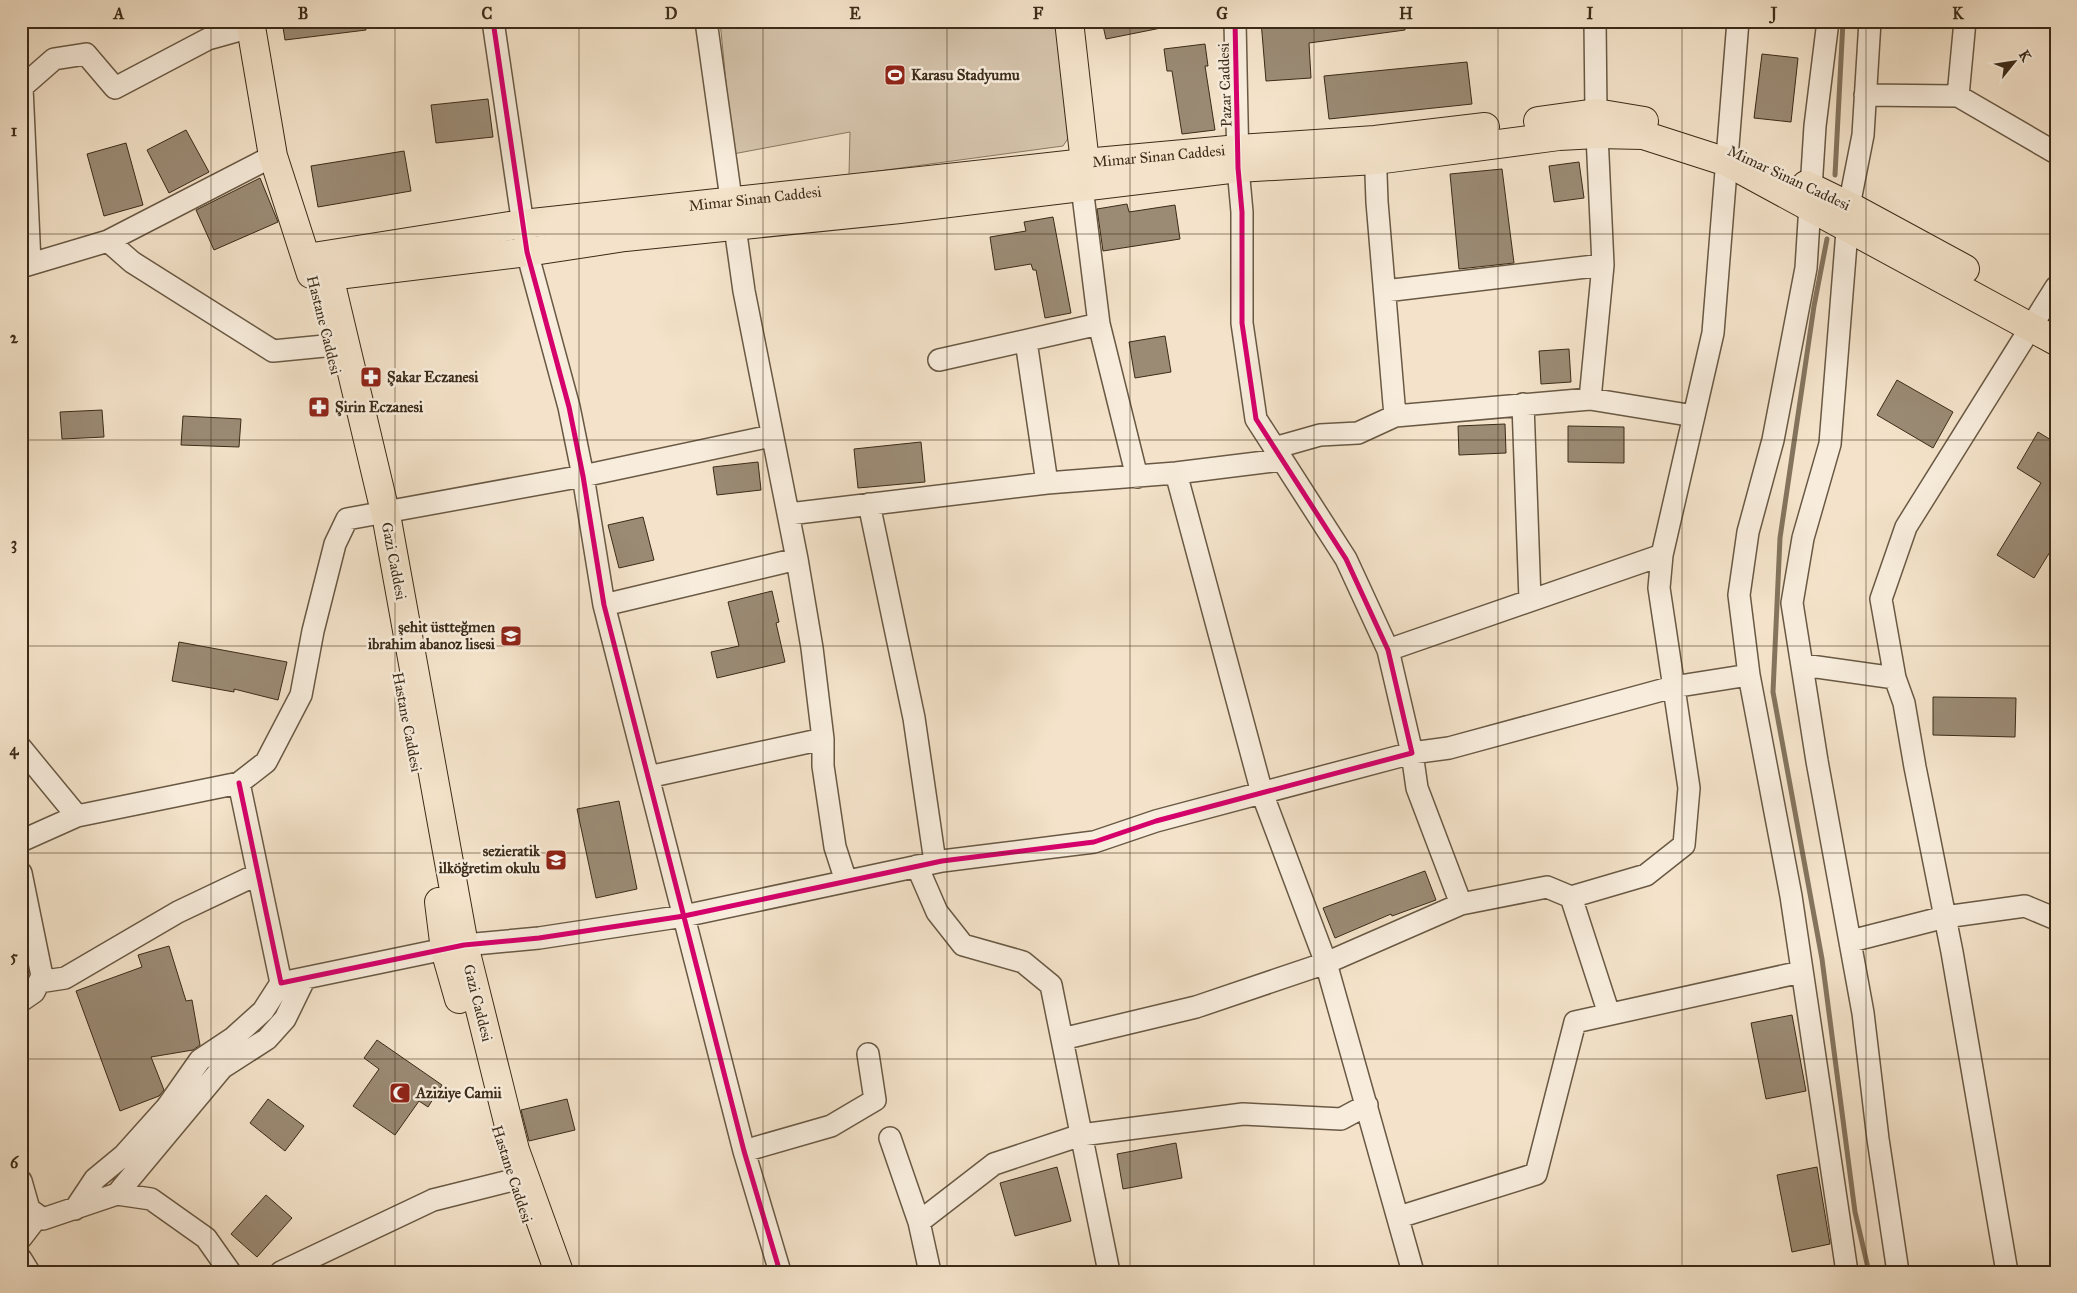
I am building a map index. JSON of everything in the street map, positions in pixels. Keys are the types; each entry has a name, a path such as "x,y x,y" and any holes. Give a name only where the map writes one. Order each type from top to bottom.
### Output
{"main road":[{"path":"1069,21 1084,175"},
{"name":"Hastane Caddesi","path":"251,24 273,156 338,346 376,512 432,852 513,1180 545,1272"},
{"name":"Mimar Sinan Caddesi","path":"307,258 523,224 732,215 1238,158 1375,150 1639,119 1728,156 1749,156 1810,197 2042,319 2056,341"},
{"name":"Mimar Sinan Caddesi","path":"526,252 625,238 732,215"},
{"path":"329,276 526,252"},
{"path":"307,258 329,276 338,346"},
{"name":"Gazi Caddesi","path":"455,948 515,1150 559,1272"}],"street":[{"path":"493,21 526,252 569,407 584,476 604,605 744,1151 780,1272"},
{"path":"706,21 732,215 771,436 797,559 812,648 823,739 823,766 836,848 846,882"},
{"name":"Pazar Caddesi","path":"1235,21 1238,158 1242,212 1242,322 1256,418 1346,559 1388,650 1412,753 1417,788 1461,904"},
{"path":"1590,399 1603,265 1596,124 1595,21"},
{"path":"1062,1039 1196,1007 1326,963 1461,904 1547,887 1571,897 1646,875 1684,845 1689,788 1660,588 1662,554 1713,333 1738,21"},
{"path":"1828,21 1815,126 1806,268 1794,339 1773,440 1748,532 1738,594 1749,675 1791,896 1847,1272"},
{"path":"1870,21 1863,135 1848,216 1830,444 1803,538 1792,604 1817,761 1863,1013 1878,1139 1898,1272"},
{"path":"1958,96 1965,21"},
{"path":"251,24 208,39 115,88 86,54 54,59 26,79 22,87 26,265 108,241 273,156"},
{"path":"1865,95 1958,96 2056,152"},
{"path":"1375,150 1395,416"},
{"path":"1084,175 1099,324 1136,476"},
{"path":"108,241 132,262 273,351 338,346"},
{"path":"1385,291 1603,265"},
{"path":"2007,1272 1945,918 1904,703 1895,678 1882,599 1906,527 2042,319 2056,286"},
{"path":"939,360 1099,324"},
{"path":"1026,341 1047,483"},
{"path":"789,514 1047,483 1176,473 1278,454 1320,435 1358,433 1395,416 1590,399 1694,416"},
{"path":"1523,404 1530,600"},
{"path":"21,841 77,816 239,783 266,762 301,695 313,631 335,544 347,518 584,476 771,436"},
{"path":"1176,473 1262,793 1326,963 1413,1272"},
{"path":"870,504 914,718 926,864 936,912 964,945 1023,962 1051,985 1109,1272"},
{"path":"1388,650 1662,554"},
{"path":"604,605 797,559"},
{"path":"1802,665 1895,678"},
{"path":"281,983 455,948 539,938 684,916 926,864 1094,842 1156,821 1412,753 1449,748 1673,687 1749,675"},
{"path":"648,777 823,739"},
{"path":"21,748 77,816"},
{"path":"75,1209 95,1179 124,1155 167,1107 200,1060 233,1038 263,1011 281,983 239,783"},
{"path":"21,873 42,976 34,992 21,1001"},
{"path":"39,982 66,978 178,912 258,874"},
{"path":"1571,897 1609,1014"},
{"path":"1850,941 1945,918 2025,906 2056,919"},
{"path":"1399,1217 1536,1174 1575,1022 1802,972"},
{"path":"117,1194 222,1068 267,1039 285,1019 305,978"},
{"path":"744,1151 831,1126 875,1100 868,1054"},
{"path":"919,1222 994,1164 1081,1135 1243,1114 1341,1119 1367,1105"},
{"path":"890,1138 919,1222 930,1272"},
{"path":"281,1272 433,1200 513,1180"},
{"path":"21,1181 29,1209 43,1220 117,1194 151,1198 206,1238 230,1272"},
{"path":"21,1238 38,1216"},
{"path":"21,1259 29,1272"}],"shaded area":[{"name":"Karasu Stadyumu","path":"720,21 1056,21 1075,128 1063,146 849,175 850,132 733,154"}],"building":[{"path":"282,21 365,21 366,30 285,40"},
{"path":"1102,21 1161,21 1161,28 1106,39"},
{"path":"1261,21 1405,21 1405,30 1309,43 1311,78 1266,81"},
{"path":"1205,44 1208,66 1205,66 1215,130 1182,134 1172,71 1167,71 1164,49"},
{"path":"1762,54 1798,58 1791,122 1754,118"},
{"path":"1467,62 1472,104 1329,119 1324,76"},
{"path":"488,99 493,137 436,143 431,105"},
{"path":"186,130 209,172 169,193 147,150"},
{"path":"126,143 143,205 104,216 87,154"},
{"path":"404,151 411,191 318,207 311,166"},
{"path":"1579,162 1584,198 1554,202 1549,166"},
{"path":"1502,169 1514,263 1459,269 1450,174"},
{"path":"260,178 278,222 214,250 196,210"},
{"path":"1127,204 1129,212 1175,205 1180,239 1103,251 1097,209"},
{"path":"1053,217 1071,313 1045,318 1036,270 1033,270 1031,264 995,270 990,237 1026,231 1024,222"},
{"path":"1165,336 1171,372 1135,378 1129,342"},
{"path":"1569,349 1571,382 1541,384 1539,351"},
{"path":"1897,380 1953,412 1933,448 1877,415"},
{"path":"102,410 104,437 62,439 60,412"},
{"path":"183,416 241,419 239,447 181,445"},
{"path":"1505,424 1506,453 1459,455 1458,426"},
{"path":"1568,426 1624,427 1624,463 1568,462"},
{"path":"2038,432 2056,443 2056,542 2034,578 1997,555 2041,483 2017,468"},
{"path":"921,442 925,482 858,488 854,449"},
{"path":"758,462 761,490 717,495 713,467"},
{"path":"643,517 654,560 619,568 608,525"},
{"path":"772,591 779,622 776,623 785,662 717,678 711,652 739,646 728,602"},
{"path":"179,642 287,662 278,700 234,689 234,692 172,681"},
{"path":"1933,697 2016,698 2015,737 1933,735"},
{"path":"619,801 637,889 596,898 577,809"},
{"path":"1425,871 1436,900 1392,916 1391,914 1335,938 1323,908"},
{"path":"169,946 186,1001 192,1000 200,1045 193,1050 151,1057 164,1090 159,1096 120,1111 76,991 142,967 138,955"},
{"path":"1792,1015 1806,1091 1766,1099 1751,1023"},
{"name":"Aziziye Camii","path":"377,1040 442,1085 428,1107 419,1101 395,1135 353,1106 379,1069 364,1058"},
{"path":"268,1099 304,1126 285,1151 250,1123"},
{"path":"567,1099 575,1130 529,1141 521,1110"},
{"path":"1176,1143 1182,1178 1123,1189 1117,1154"},
{"path":"1057,1167 1071,1221 1015,1236 1000,1183"},
{"path":"1817,1167 1830,1244 1792,1252 1777,1175"},
{"path":"266,1195 292,1218 257,1257 231,1234"}],"waterway":[{"path":"1835,175 1843,21"},
{"path":"1827,239 1814,306 1780,538 1773,692 1822,959 1855,1212 1869,1272"}],"cycle path":[{"path":"493,21 527,252 569,407 583,476 604,605 744,1151 780,1272"},
{"path":"239,783 281,983 464,945 539,938 684,916 942,861 1094,842 1156,821 1412,753 1388,650 1346,559 1256,419 1242,323 1242,212 1238,168 1235,21"}],"place":[{"name":"Karasu Stadyumu","path":"895,75"},
{"name":"Şakar Eczanesi","path":"371,377"},
{"name":"Şirin Eczanesi","path":"319,407"},
{"name":"şehit üstteğmen ibrahim abanoz lisesi","path":"511,636"},
{"name":"sezieratik ilköğretim okulu","path":"556,860"},
{"name":"Aziziye Camii","path":"400,1093"}]}
